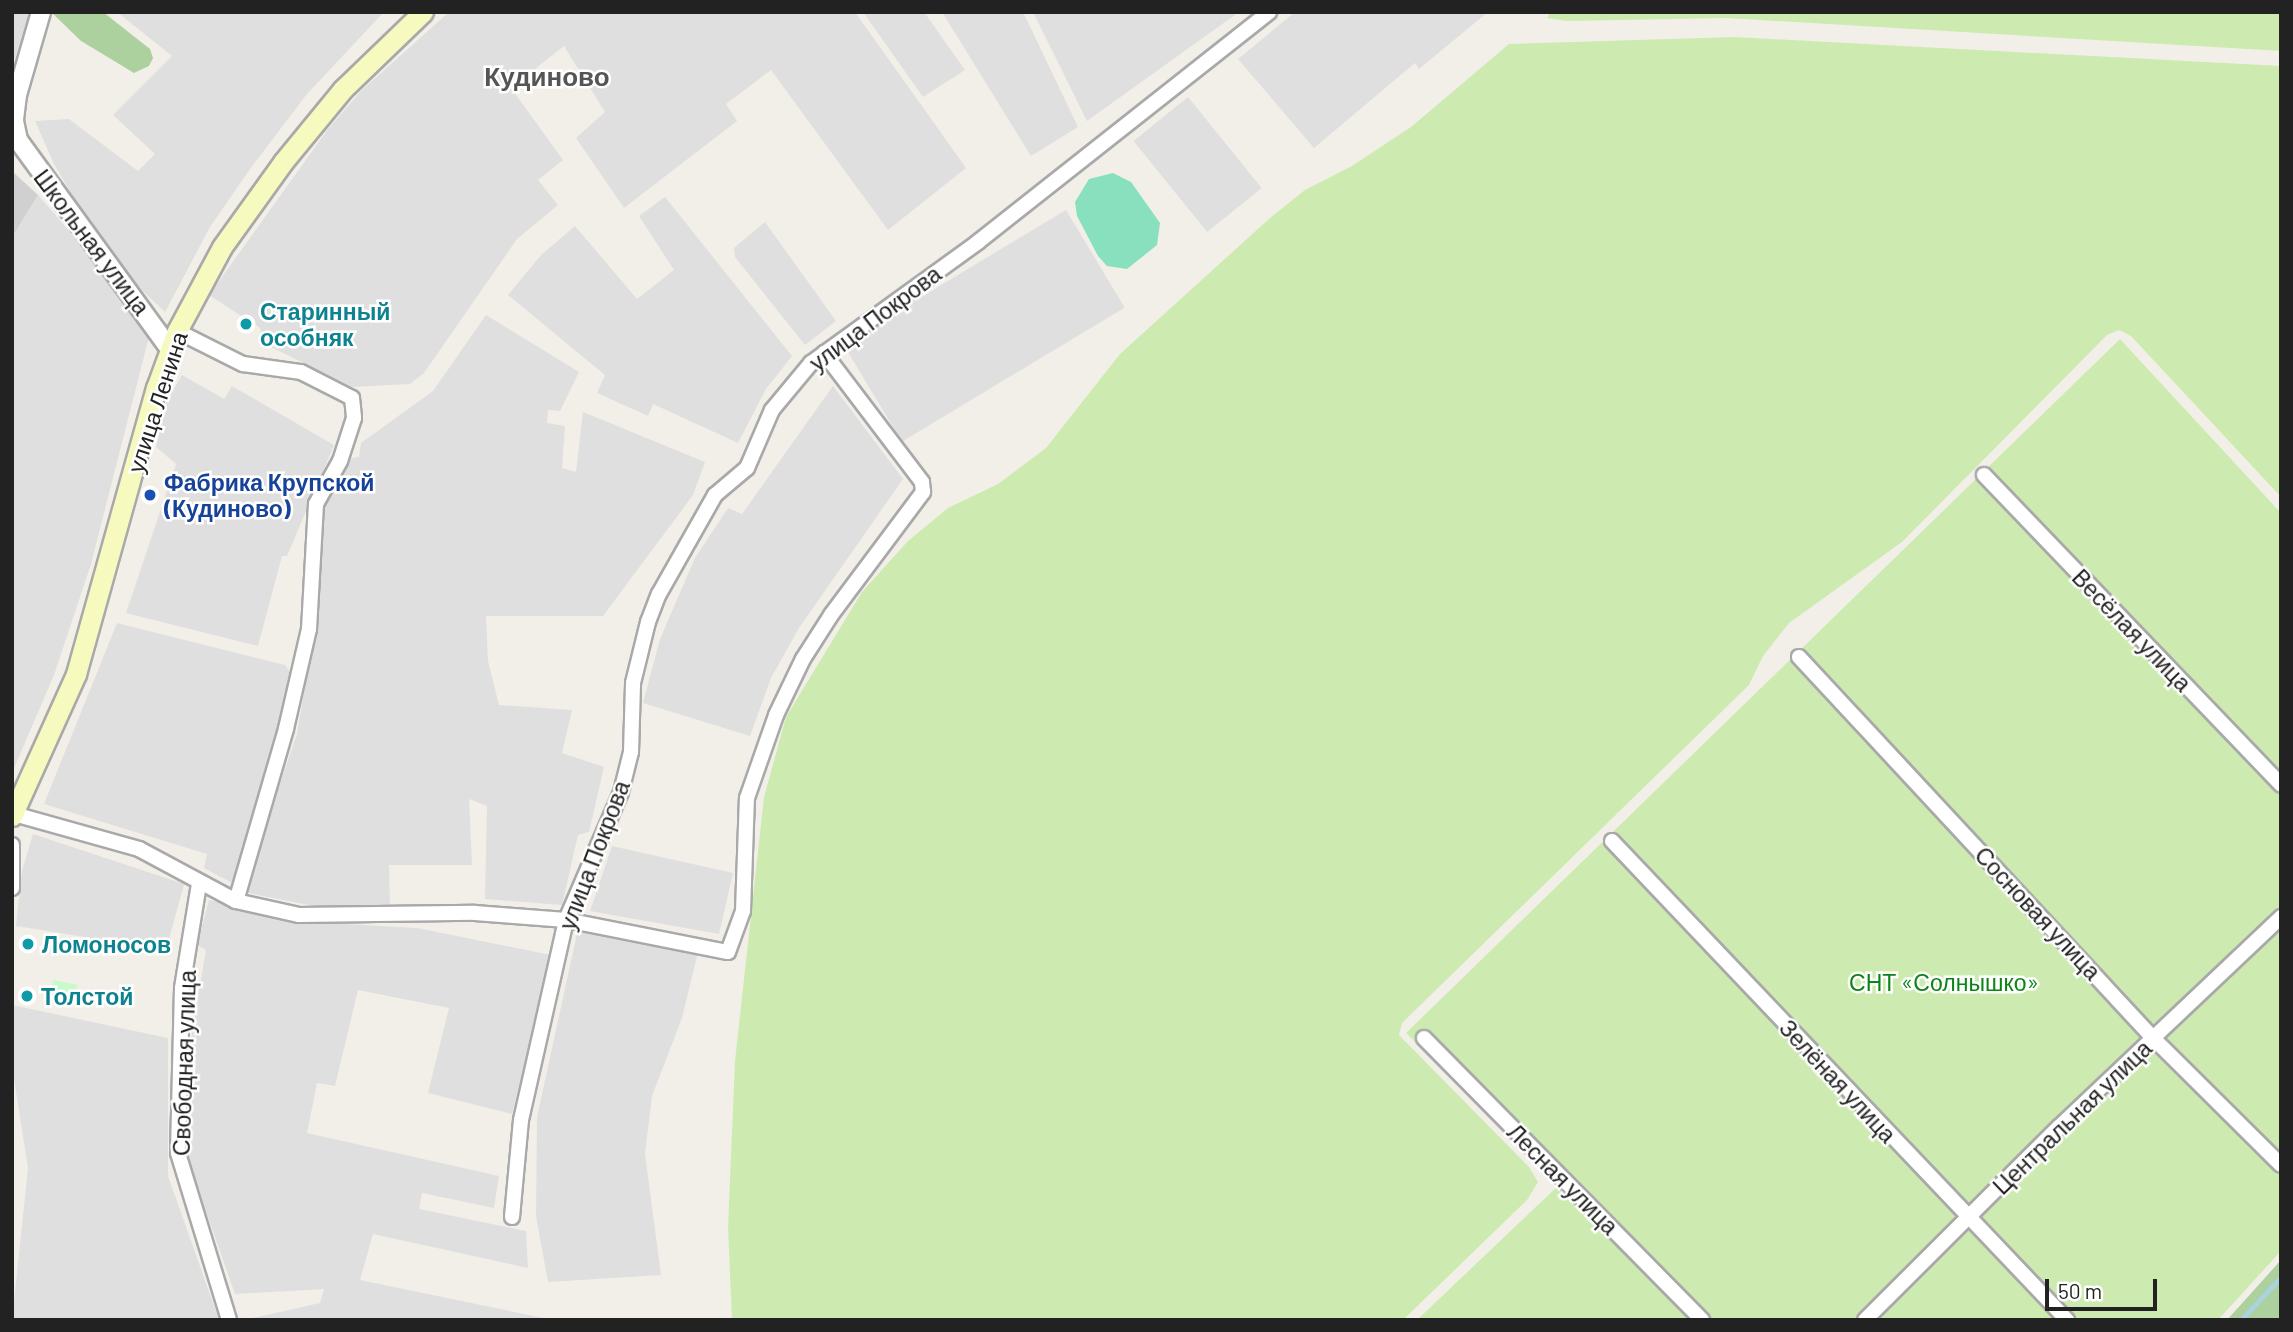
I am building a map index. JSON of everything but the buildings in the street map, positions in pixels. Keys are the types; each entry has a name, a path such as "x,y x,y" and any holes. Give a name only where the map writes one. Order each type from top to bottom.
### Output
{"main road":[{"name":"улица Ленина","path":"13,815 76,674 174,340 222,247 283,162 343,89 424,12"}],"street":[{"name":"Школьная улица","path":"41,12 17,94 14,121 18,140 174,340"},
{"name":"улица Покрова","path":"512,1217 521,1120 566,920 621,792 631,752 633,683 659,594 715,495 747,468 772,410 824,353 978,242 1269,12"},
{"path":"174,340 243,364 301,372 352,398 354,418 340,461 316,504 309,629 286,729 236,901"},
{"path":"13,815 139,849 162,858 199,884 236,901 299,915 475,913 566,920 728,952 743,911 747,798 776,715 831,615 923,492 922,482 824,353"},
{"name":"Весёлая улица","path":"1984,475 2281,785"},
{"name":"Сосновая улица","path":"1800,657 2153,1038 2281,1165"},
{"name":"Зелёная улица","path":"1612,841 2067,1320"},
{"path":"12,845 12,888"},
{"name":"Свободная улица","path":"199,884 182,988 178,1153 229,1320"},
{"name":"Центральная улица","path":"1865,1320 2153,1038 2281,917"},
{"name":"Лесная улица","path":"1424,1038 1702,1320"}],"shaded area":[{"path":"12,12 30,12 15,59 12,58"},
{"path":"117,12 384,12 307,94 250,169 210,227 165,312 126,275 87,220 54,164 35,121 69,119 138,171 155,154 113,115 172,56"},
{"path":"449,12 855,12 966,168 888,230 771,70 726,104 737,121 624,208 576,138 605,112 564,46 511,88 563,160 538,180 558,205 517,239 424,373 410,384 352,387 263,343 260,328 209,295 328,129 362,90"},
{"path":"863,12 924,12 965,70 923,97"},
{"path":"942,12 1023,12 1078,127 1031,156"},
{"path":"1033,12 1239,12 1087,121"},
{"path":"1295,12 1488,12 1419,69 1415,63 1314,148 1238,59"},
{"path":"1188,97 1262,188 1207,232 1134,141"},
{"path":"12,171 38,195 12,237"},
{"path":"38,195 111,279 150,333 91,564 54,675 12,773 12,236"},
{"path":"665,197 792,356 766,389 738,443 653,404 648,416 597,393 605,375 508,295 541,255 575,226 637,299 674,270 639,216"},
{"path":"1066,210 1125,308 902,442 843,344"},
{"path":"765,222 836,321 805,345 735,257 734,248"},
{"path":"486,315 579,372 560,411 548,410 547,423 565,426 562,468 576,472 583,412 705,462 693,495 603,616 486,616 488,661 499,705 572,710 562,753 604,767 589,832 578,835 562,905 485,899 487,806 469,799 472,865 389,865 390,905 319,907 248,893 256,853 297,734 316,622 325,502 352,458 359,457 361,443 433,391"},
{"path":"182,375 224,399 232,386 334,445 287,556 282,556 258,646 126,613 176,464 156,447 167,401"},
{"path":"833,386 903,479 799,628 771,678 750,736 643,703 660,639 695,558 728,508 742,514"},
{"path":"117,623 285,665 293,676 232,883 204,868 207,854 44,804"},
{"path":"33,834 184,884 166,950 16,926 22,871"},
{"path":"612,846 733,873 719,934 590,911"},
{"path":"209,900 308,922 417,928 551,955 512,1114 428,1093 449,1008 358,990 335,1086 317,1083 307,1133 499,1176 494,1208 422,1193 419,1209 526,1231 528,1268 373,1234 360,1280 553,1320 244,1320 320,1303 324,1289 235,1294 187,1157 196,1058 188,1056 206,950 197,945"},
{"path":"578,929 698,952 682,1018 652,1096 645,1154 661,1275 548,1282 536,1216 537,1117"},
{"path":"12,1005 168,1038 168,1176 219,1320 12,1320 28,1168 12,1066"}],"green space":[{"path":"51,12 103,12 150,49 153,58 149,66 134,73 81,41"},
{"path":"1550,12 2281,12 2281,51 1726,18 1567,21 1547,18"},
{"path":"1734,37 2281,66 2281,497 2131,336 2119,330 2107,335 1902,542 1789,623 1763,656 1749,685 1402,1023 1399,1035 1529,1167 1538,1182 1527,1200 1403,1320 732,1320 728,1227 735,1061 764,797 786,717 862,592 908,541 948,508 998,484 1046,448 1120,354 1270,218 1305,190 1352,166 1411,127 1509,44"},
{"path":"1113,173 1131,182 1160,223 1157,245 1127,269 1107,266 1098,256 1077,216 1075,202 1089,179"},
{"name":"СНТ «Солнышко»","path":"2120,339 2281,513 2281,1251 2218,1320 1417,1320 1559,1185 1406,1033"},
{"path":"53,980 78,985 74,1000 50,996"},
{"path":"2281,1260 2281,1320 2227,1320"}],"waterway":[{"path":"2241,1320 2281,1277"}],"place":[{"name":"Старинный особняк","path":"246,324"},
{"name":"Фабрика Крупской (Кудиново)","path":"150,495"},
{"name":"Ломоносов","path":"28,944"},
{"name":"Толстой","path":"27,996"}],"district":[{"name":"Кудиново","path":"547,76"}]}
